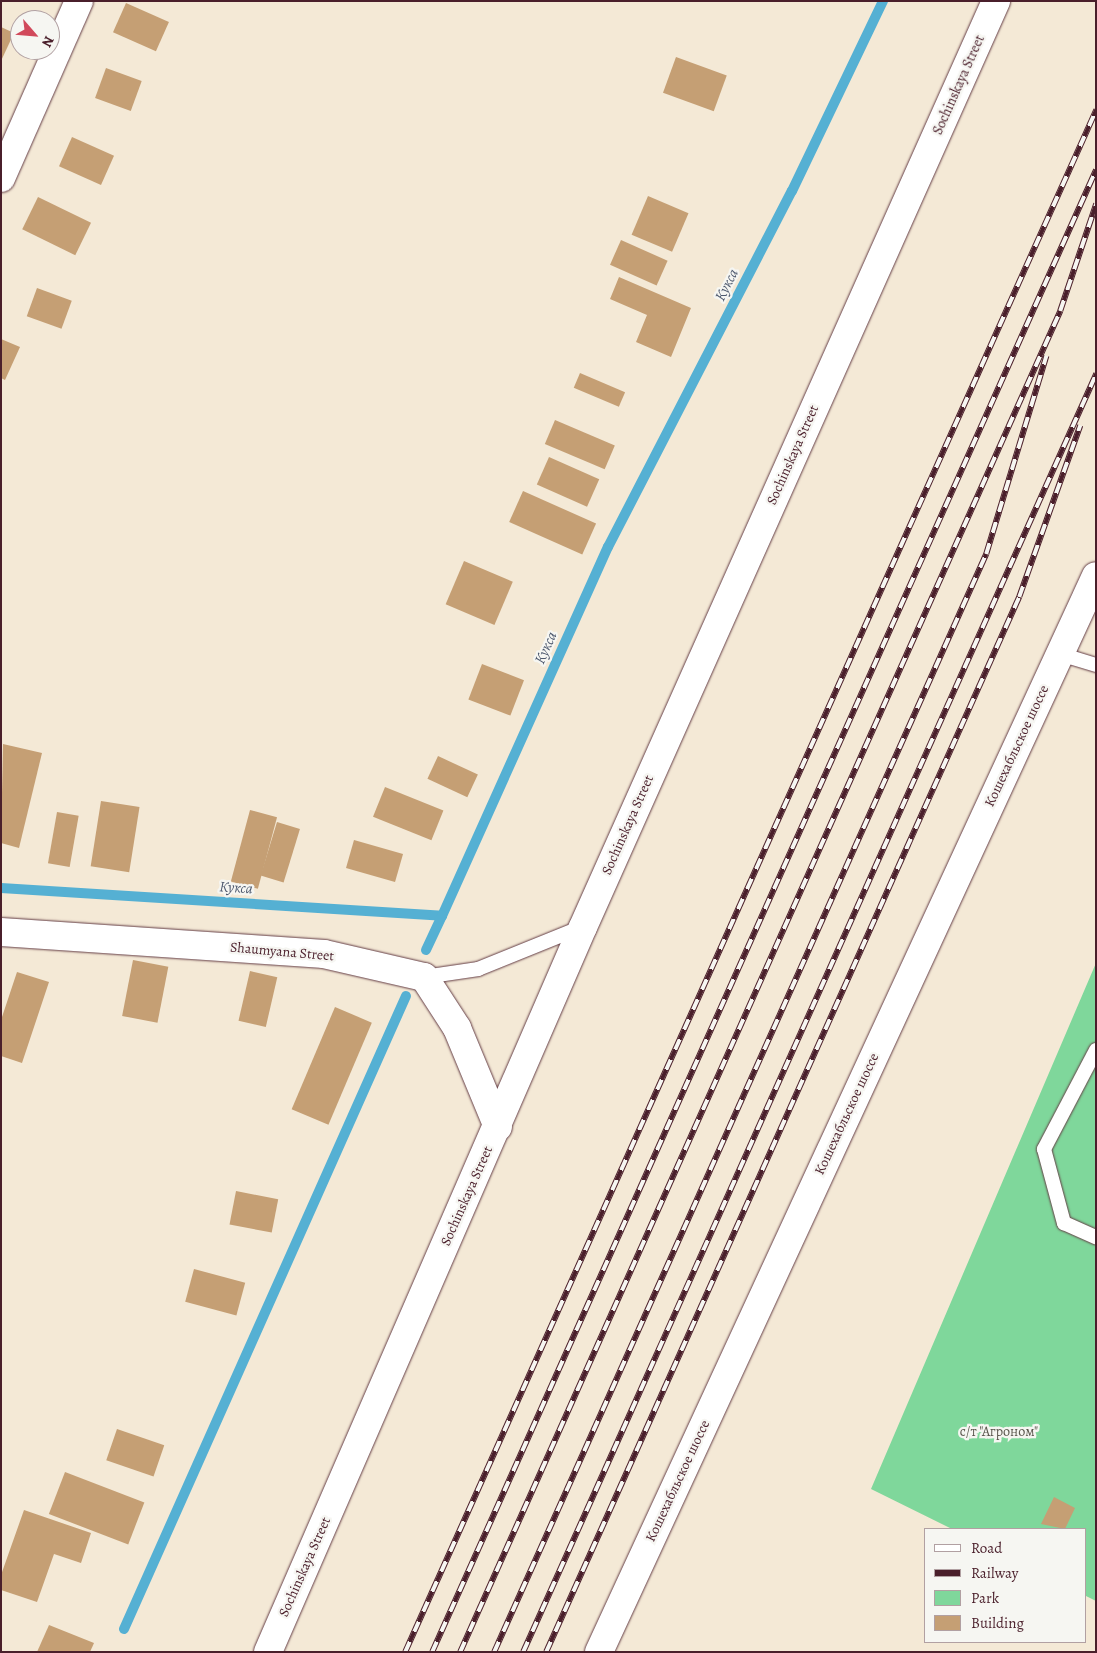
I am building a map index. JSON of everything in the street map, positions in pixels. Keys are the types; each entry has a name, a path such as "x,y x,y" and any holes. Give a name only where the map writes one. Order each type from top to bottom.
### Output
{"street":[{"path":"1,178 79,1"},
{"name":"Sochinskaya Street","path":"268,1652 498,1127 583,927 996,1"},
{"name":"Кошехабльское шоссе","path":"599,1652 1096,576"},
{"name":"Shaumyana Street","path":"1,932 324,954 424,977"},
{"path":"424,977 457,1028 498,1127"}],"lane":[{"path":"1060,654 1096,665"},
{"path":"424,977 478,968 583,927"},
{"path":"1096,1050 1044,1149 1064,1223 1096,1237"}],"green space":[{"name":"с/т \"Агроном\"","path":"1096,963 1096,1601 1087,1596 1087,1528 950,1528 871,1489"}],"building":[{"path":"126,3 169,22 156,51 113,32"},
{"path":"1,27 10,31 10,42 1,61"},
{"path":"676,57 727,75 714,111 663,93"},
{"path":"106,68 142,81 131,111 95,98"},
{"path":"72,137 114,156 101,185 59,166"},
{"path":"648,196 689,213 672,252 632,235"},
{"path":"38,197 91,223 75,255 22,229"},
{"path":"621,240 668,261 657,285 610,265"},
{"path":"619,277 691,308 671,357 636,342 647,315 610,299"},
{"path":"37,288 72,301 62,329 27,316"},
{"path":"1,339 20,347 5,380 1,378"},
{"path":"580,373 625,392 619,407 574,388"},
{"path":"555,420 615,445 605,469 545,444"},
{"path":"549,457 599,479 587,507 537,484"},
{"path":"523,491 596,524 582,555 509,522"},
{"path":"464,561 513,582 494,625 446,604"},
{"path":"482,664 524,680 510,716 468,699"},
{"path":"3,744 42,753 19,848 1,843"},
{"path":"438,756 478,775 467,797 427,779"},
{"path":"385,787 443,811 431,840 373,817"},
{"path":"101,801 140,807 129,872 91,866"},
{"path":"250,810 277,817 258,889 231,881"},
{"path":"57,812 79,816 70,867 48,863"},
{"path":"277,822 300,829 284,883 261,876"},
{"path":"354,840 403,854 395,882 346,868"},
{"path":"133,960 168,967 157,1023 122,1016"},
{"path":"250,971 277,977 266,1027 239,1021"},
{"path":"17,972 49,982 22,1063 1,1056 1,1020"},
{"path":"335,1007 372,1023 328,1125 292,1109"},
{"path":"236,1191 278,1199 272,1233 230,1224"},
{"path":"194,1269 245,1283 236,1316 185,1302"},
{"path":"117,1429 164,1445 154,1476 106,1460"},
{"path":"65,1472 144,1502 128,1544 49,1514"},
{"path":"1054,1497 1075,1508 1065,1528 1041,1524"},
{"path":"24,1510 91,1533 81,1563 54,1554 37,1602 1,1590 1,1575"},
{"path":"49,1625 94,1643 90,1652 37,1652"}],"waterway":[{"name":"Кукса","path":"1,888 442,916 608,547 792,191 883,1"},
{"path":"426,950 442,916"},
{"path":"124,1629 406,996"}],"railway":[{"path":"405,1652 1096,110"},
{"path":"432,1652 1096,170"},
{"path":"460,1652 1060,311 1096,204"},
{"path":"494,1652 986,554 1046,356"},
{"path":"523,1652 1096,374"},
{"path":"546,1652 1019,597 1080,426"}]}
